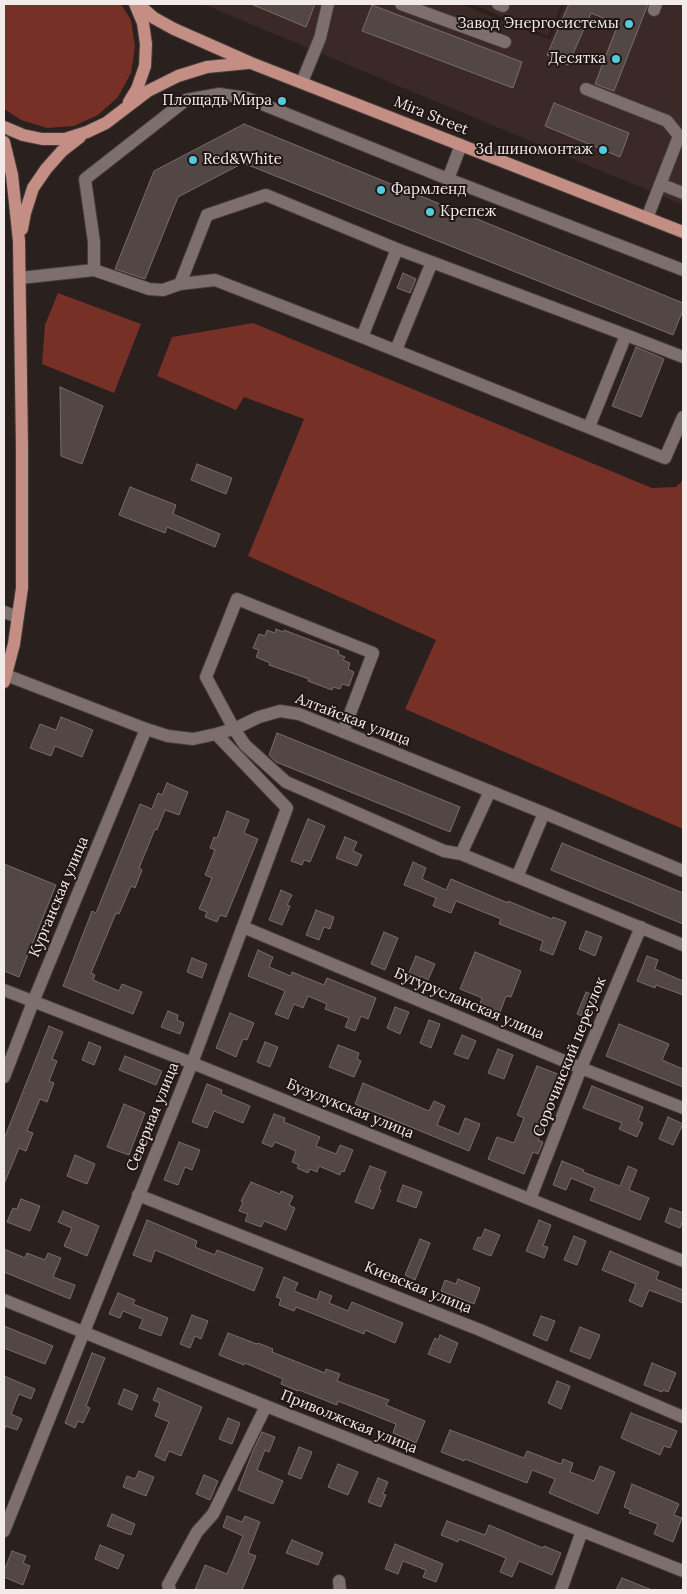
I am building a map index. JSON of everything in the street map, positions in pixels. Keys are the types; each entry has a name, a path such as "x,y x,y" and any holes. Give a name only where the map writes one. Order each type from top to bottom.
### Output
{"main road":[{"name":"Mira Street","path":"137,4 154,18 174,29 251,62 683,232"},
{"path":"125,109 138,89 145,66 146,44 143,23 137,4"},
{"path":"4,127 23,135 42,139 65,139 88,132 106,123 148,91 178,76 207,67 251,62"},
{"path":"19,242 33,188 46,169 62,152 88,132"},
{"path":"4,142 12,175 19,242 22,588 14,644 5,679"}],"street":[{"path":"302,82 320,38 328,4"},
{"path":"402,4 505,42"},
{"path":"586,88 667,121 679,136 647,218"},
{"path":"94,270 94,242 85,178 186,100 219,94 247,98 448,179 683,270"},
{"path":"448,179 461,145"},
{"path":"660,184 683,194"},
{"path":"180,284 207,215 266,195 397,249 683,357"},
{"path":"362,337 397,249"},
{"path":"396,350 432,262"},
{"path":"20,278 94,270 149,289 163,290 180,284 214,280 396,350 666,458 683,417"},
{"path":"589,427 626,335"},
{"path":"344,732 373,653 237,599 206,677 245,745 286,782 444,850 461,854 683,944"},
{"path":"4,612 18,617"},
{"name":"Алтайская улица","path":"5,679 146,729 168,736 193,739 216,734 280,711 299,714 683,871"},
{"name":"Курганская улица","path":"4,1078 32,1002 146,729"},
{"name":"Северная улица","path":"4,1531 192,1063 286,808 216,734"},
{"path":"461,854 490,791"},
{"path":"517,877 544,813"},
{"name":"Бугурусланская улица","path":"243,927 581,1068 683,1108"},
{"name":"Сорочинский переулок","path":"530,1199 581,1068 641,927"},
{"name":"Бузулукская улица","path":"4,990 192,1063 683,1261"},
{"name":"Киевская улица","path":"138,1195 480,1330 683,1416"},
{"name":"Приволжская улица","path":"4,1300 683,1571"},
{"path":"170,1590 168,1585 197,1532 213,1514 266,1406"},
{"path":"561,1590 582,1531"}],"shaded area":[{"path":"4,4 121,4 131,20 135,47 131,73 118,97 98,115 74,126 47,128 21,120 4,109"},
{"path":"203,4 461,4 550,40 565,4 683,4 683,205"},
{"path":"472,4 562,4 548,36"},
{"path":"58,293 141,324 114,393 42,364 45,325"},
{"path":"253,323 652,488 676,487 683,480 683,829 405,709 436,640 248,556 304,419 244,397 236,410 157,376 172,337"}],"building":[{"path":"251,4 315,4 306,27"},
{"path":"569,4 648,4 614,91 595,84 618,24 591,13 568,65 547,55"},
{"path":"372,5 522,62 513,88 362,31"},
{"path":"554,103 629,133 620,157 545,126"},
{"path":"244,124 683,303 683,310 673,335 243,163 178,197 145,279 115,269 154,171"},
{"path":"403,273 416,279 410,293 397,288"},
{"path":"636,347 664,359 641,417 612,406"},
{"path":"60,387 103,406 82,464 61,456"},
{"path":"197,464 232,478 226,494 191,480"},
{"path":"130,487 176,505 173,514 220,534 215,547 167,527 165,533 119,515"},
{"path":"276,629 283,632 284,630 339,651 338,654 345,657 343,660 350,663 348,669 354,672 349,686 342,684 340,689 333,687 332,690 308,681 309,679 269,665 270,663 256,657 259,650 253,648 259,634 265,636 267,630 275,633"},
{"path":"61,717 93,730 82,757 55,746 51,756 30,748 40,724 56,730"},
{"path":"277,733 460,807 450,832 276,762 269,755"},
{"path":"167,783 188,792 179,815 165,810 139,868 142,870 135,888 131,886 119,914 116,913 91,973 95,975 93,980 119,991 122,984 142,992 133,1014 63,986 92,911 96,913 140,804 152,809 158,793 162,795"},
{"path":"227,811 249,820 244,833 258,839 226,917 220,915 217,922 205,917 207,912 199,909 212,878 205,875 215,850 210,848 214,837 217,838"},
{"path":"308,819 325,826 310,862 304,860 302,865 291,861"},
{"path":"345,837 357,842 353,851 362,855 357,866 336,858"},
{"path":"562,843 683,893 683,924 551,870"},
{"path":"413,862 426,868 422,879 446,890 451,879 508,903 508,901 552,919 553,917 566,922 553,955 540,950 543,941 499,924 501,919 456,901 451,913 433,906 436,898 404,885"},
{"path":"4,864 56,885 19,977 4,971"},
{"path":"281,890 292,895 287,905 290,906 282,925 269,920"},
{"path":"316,910 334,917 330,929 324,927 319,940 306,935"},
{"path":"586,931 602,937 595,956 579,949"},
{"path":"384,932 398,938 385,970 371,964"},
{"path":"258,950 273,957 269,967 291,976 292,972 324,985 327,978 376,998 368,1019 361,1016 355,1031 345,1027 349,1018 325,1009 327,1004 308,996 303,1008 294,1004 288,1019 275,1014 285,991 248,976"},
{"path":"475,952 521,971 511,997 506,996 499,1015 479,1007 482,998 460,989"},
{"path":"416,956 435,964 428,980 421,976 419,980 408,975"},
{"path":"647,956 658,960 655,969 683,981 683,995 656,985 655,988 637,981"},
{"path":"192,958 207,964 202,978 187,972"},
{"path":"586,992 596,996 587,1018 577,1014"},
{"path":"395,1007 409,1012 400,1034 387,1028"},
{"path":"168,1011 178,1015 177,1020 184,1023 180,1034 161,1027"},
{"path":"230,1013 254,1023 247,1040 243,1039 236,1057 216,1048"},
{"path":"429,1020 440,1024 431,1048 420,1043"},
{"path":"619,1024 669,1044 662,1060 683,1069 683,1087 606,1056"},
{"path":"49,1026 63,1032 52,1059 57,1061 49,1081 54,1083 47,1102 40,1099 27,1131 33,1133 26,1151 19,1148 4,1184 4,1139"},
{"path":"462,1035 476,1041 468,1059 454,1054"},
{"path":"89,1042 101,1047 94,1065 82,1060"},
{"path":"265,1042 278,1047 270,1067 257,1062"},
{"path":"338,1045 359,1053 357,1059 361,1061 354,1077 329,1067"},
{"path":"498,1049 513,1055 504,1079 488,1073"},
{"path":"125,1056 162,1071 156,1085 119,1070"},
{"path":"537,1066 563,1076 538,1140 543,1142 538,1154 533,1152 524,1174 488,1159 497,1137 514,1143 524,1118 517,1115"},
{"path":"363,1083 429,1111 434,1101 445,1106 437,1125 459,1134 465,1118 480,1124 469,1151 355,1104"},
{"path":"207,1084 222,1090 221,1094 250,1106 243,1123 214,1111 207,1128 192,1122"},
{"path":"592,1086 643,1107 638,1121 643,1123 637,1137 619,1129 622,1123 583,1108"},
{"path":"124,1104 145,1113 129,1155 107,1147"},
{"path":"274,1114 285,1118 284,1122 320,1137 316,1146 336,1154 340,1145 353,1150 344,1172 341,1171 340,1175 319,1166 317,1172 310,1169 308,1173 297,1168 299,1165 292,1162 296,1151 275,1142 272,1147 262,1143"},
{"path":"668,1117 683,1124 673,1145 659,1139"},
{"path":"179,1142 200,1150 192,1170 185,1167 178,1185 164,1180"},
{"path":"75,1155 95,1164 87,1184 67,1176"},
{"path":"562,1161 584,1170 583,1172 620,1186 628,1166 637,1170 629,1190 649,1198 640,1220 590,1200 595,1188 571,1178 566,1190 553,1185"},
{"path":"370,1166 386,1172 373,1209 355,1202"},
{"path":"251,1182 280,1194 281,1191 293,1196 289,1205 295,1208 286,1230 264,1221 261,1227 245,1221 248,1214 239,1211 243,1202 241,1201"},
{"path":"403,1185 422,1192 416,1208 397,1201"},
{"path":"21,1199 40,1206 30,1231 7,1222 13,1208 17,1209"},
{"path":"670,1208 683,1213 680,1228 665,1222"},
{"path":"63,1211 99,1226 87,1256 64,1246 72,1228 58,1222"},
{"path":"147,1220 197,1241 195,1247 215,1255 217,1250 263,1268 254,1291 155,1250 151,1262 133,1255"},
{"path":"539,1220 551,1225 543,1246 548,1247 544,1258 526,1251"},
{"path":"485,1229 500,1235 491,1256 473,1249 478,1237 481,1238"},
{"path":"574,1236 586,1241 577,1265 564,1260"},
{"path":"420,1239 430,1243 415,1280 405,1275"},
{"path":"4,1249 25,1258 27,1253 45,1260 48,1253 61,1258 53,1277 75,1285 70,1299 4,1272"},
{"path":"610,1251 659,1272 656,1279 683,1290 683,1303 649,1290 642,1307 629,1301 636,1284 602,1270"},
{"path":"284,1277 298,1283 294,1291 317,1300 320,1291 332,1296 329,1303 348,1311 352,1302 403,1323 395,1343 365,1330 364,1334 296,1307 294,1311 279,1305 281,1299 276,1297"},
{"path":"458,1279 480,1288 474,1304 441,1291 445,1280 456,1284"},
{"path":"118,1293 135,1300 133,1304 168,1318 161,1336 139,1328 143,1319 123,1311 120,1318 109,1314"},
{"path":"192,1315 208,1321 201,1339 195,1336 190,1348 180,1344"},
{"path":"541,1316 555,1321 547,1341 533,1335"},
{"path":"4,1326 53,1346 45,1364 4,1348"},
{"path":"580,1327 600,1335 590,1359 570,1351"},
{"path":"228,1333 273,1349 272,1352 325,1373 326,1369 340,1374 337,1381 389,1400 386,1405 425,1421 416,1443 393,1433 396,1424 338,1401 337,1405 298,1391 281,1384 283,1379 245,1363 244,1365 219,1355"},
{"path":"440,1335 458,1343 450,1363 428,1354 435,1338 438,1340"},
{"path":"92,1353 105,1358 86,1406 90,1408 83,1423 78,1421 75,1428 65,1423"},
{"path":"652,1363 676,1373 668,1392 663,1390 662,1392 644,1385"},
{"path":"4,1376 35,1389 31,1399 19,1394 11,1414 22,1419 17,1430 6,1426 4,1431"},
{"path":"557,1381 570,1386 561,1409 548,1403"},
{"path":"158,1388 202,1407 181,1456 169,1451 165,1461 155,1456 169,1422 155,1416 160,1403 153,1400"},
{"path":"124,1389 138,1395 132,1410 118,1404"},
{"path":"631,1413 677,1431 670,1448 664,1446 660,1455 621,1438"},
{"path":"228,1418 240,1423 232,1444 219,1439"},
{"path":"450,1430 524,1458 527,1451 561,1464 563,1459 573,1463 570,1472 594,1481 600,1466 615,1472 598,1514 549,1493 555,1479 532,1470 527,1483 465,1459 464,1461 441,1452"},
{"path":"262,1432 275,1437 269,1452 265,1450 257,1470 283,1481 273,1504 238,1490"},
{"path":"299,1447 312,1452 301,1479 288,1474"},
{"path":"338,1464 358,1472 348,1495 328,1487"},
{"path":"139,1471 154,1477 146,1496 123,1487 127,1476 135,1479"},
{"path":"204,1475 218,1481 210,1500 196,1494"},
{"path":"378,1478 388,1482 383,1494 386,1495 381,1507 368,1502"},
{"path":"632,1484 679,1504 674,1515 682,1518 673,1542 654,1534 658,1524 629,1513 631,1510 624,1507"},
{"path":"112,1514 135,1524 131,1535 107,1526"},
{"path":"227,1516 242,1522 245,1516 260,1522 248,1553 256,1556 242,1590 195,1590 205,1565 227,1574 243,1536 223,1527"},
{"path":"447,1521 485,1535 489,1525 543,1548 544,1546 561,1553 552,1575 519,1561 512,1577 500,1572 506,1558 459,1539 458,1542 441,1535"},
{"path":"292,1540 323,1553 318,1565 286,1553"},
{"path":"395,1544 443,1564 436,1582 423,1577 426,1570 403,1561 398,1574 385,1569"},
{"path":"100,1545 124,1555 118,1569 95,1559"},
{"path":"12,1551 26,1556 23,1563 30,1566 23,1585 4,1577 4,1571"},
{"path":"622,1578 652,1590 616,1590"}],"place":[{"name":"Завод Энергосистемы","path":"629,24"},
{"name":"Десятка","path":"616,59"},
{"name":"Площадь Мира","path":"282,101"},
{"name":"3d шиномонтаж","path":"603,150"},
{"name":"Red&White","path":"193,160"},
{"name":"Фармленд","path":"381,190"},
{"name":"Крепеж","path":"430,212"}]}
